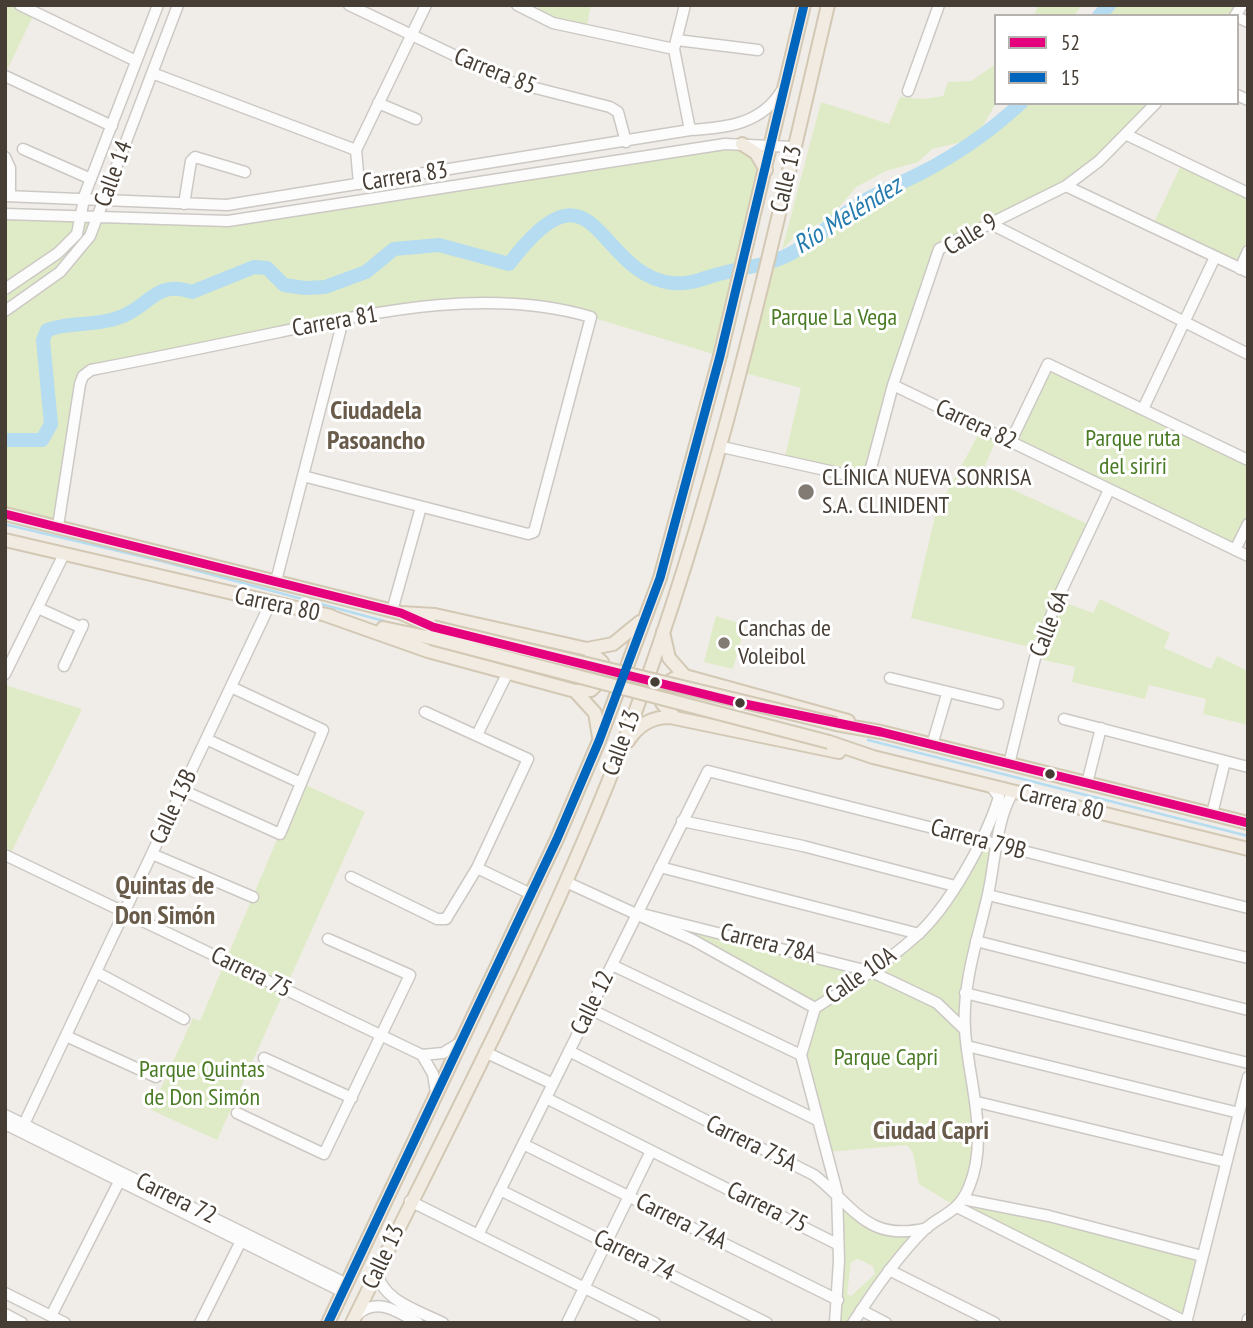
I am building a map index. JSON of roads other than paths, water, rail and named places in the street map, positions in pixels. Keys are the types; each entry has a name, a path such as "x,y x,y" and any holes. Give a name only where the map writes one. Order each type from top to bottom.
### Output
{"main road":[{"name":"Calle 13","path":"328,1323 531,894 599,741 660,578 699,441 804,5"},
{"name":"Calle 13","path":"354,1321 566,882 618,758 722,447 828,5"},
{"path":"741,144 755,153 766,170"},
{"name":"Carrera 80","path":"5,514 397,612 432,633 873,757"},
{"path":"11,541 7,528 14,519 22,518"},
{"name":"Carrera 80","path":"11,541 270,604 432,633 881,732"},
{"path":"326,615 428,650 575,691 591,690 602,679 602,663 598,656 587,649 435,615 397,612"},
{"path":"587,649 621,639 635,628 646,613"},
{"path":"664,625 666,650 673,665 685,676"},
{"path":"676,718 665,710 663,690 672,679 685,676"},
{"name":"Carrera 80","path":"685,676 771,698 881,732 1248,823"},
{"path":"575,691 595,713 599,741"},
{"path":"618,758 638,727 653,719 676,718"},
{"name":"Carrera 80","path":"676,718 873,757 1248,849"}],"street":[{"path":"20,5 136,61"},
{"name":"Calle 14","path":"5,289 69,243 79,229 84,199 91,179 158,5"},
{"name":"Calle 14","path":"5,311 60,272 84,246 98,217 178,5"},
{"name":"Carrera 85","path":"349,5 524,88 610,107 618,112 626,142"},
{"path":"359,184 356,150 426,5"},
{"path":"517,5 553,23 675,45 758,50"},
{"path":"685,5 675,45 690,130"},
{"path":"908,91 939,5"},
{"path":"152,74 356,150"},
{"path":"5,76 111,126"},
{"name":"Carrera 83","path":"8,196 227,205 690,130 723,128 745,122 761,113 786,83"},
{"path":"378,103 416,119"},
{"name":"Calle 9","path":"722,447 861,478 866,476 872,468 893,386 939,249 1066,186 1127,135 1154,105"},
{"path":"723,128 725,144"},
{"path":"1127,135 1248,193"},
{"name":"Carrera 83","path":"5,214 228,221 725,144 794,147"},
{"path":"583,168 578,165 577,157 597,147"},
{"path":"23,149 91,179"},
{"path":"543,174 563,165 563,158 557,152"},
{"path":"5,157 10,168 8,196"},
{"path":"184,204 191,161 195,157 246,172"},
{"path":"1066,186 1244,270 1248,251"},
{"path":"198,222 203,220 207,213 199,205"},
{"path":"227,205 219,214 228,221"},
{"path":"59,215 70,226 69,243"},
{"path":"989,223 1248,354"},
{"path":"1143,409 1215,257"},
{"name":"Carrera 81","path":"58,526 83,376 91,370 433,305 547,306 591,317 534,532 528,534 421,507"},
{"path":"276,581 343,320"},
{"path":"1011,441 1048,364 1248,460"},
{"name":"Carrera 82","path":"893,386 1248,556"},
{"path":"303,476 421,507 397,612"},
{"name":"Calle 6A","path":"1009,764 1036,654 1109,490"},
{"path":"1236,550 1248,524"},
{"path":"5,674 64,554"},
{"name":"Calle 13B","path":"5,1137 66,1036 270,604"},
{"path":"38,608 83,627 64,666"},
{"path":"477,736 508,672"},
{"path":"890,678 947,694 998,704"},
{"path":"182,790 280,834 324,730 231,687"},
{"path":"932,745 947,694"},
{"path":"351,877 437,919 442,920 451,915 477,868 528,759 425,712"},
{"path":"1064,719 1248,767"},
{"path":"1087,783 1101,728"},
{"path":"206,739 301,783"},
{"path":"1212,814 1225,761"},
{"name":"Calle 12","path":"478,1235 708,771"},
{"name":"Carrera 79B","path":"708,771 1248,908"},
{"name":"Calle 10A","path":"801,1055 815,1008 872,972 919,934 955,886 981,841 999,797 990,786"},
{"path":"853,1323 889,1270 927,1228 960,1203 974,1173 977,1102 965,1030 965,993 1013,792"},
{"path":"682,821 803,846 955,886"},
{"path":"152,854 253,897"},
{"name":"Carrera 75","path":"5,855 422,1055"},
{"path":"660,867 919,934"},
{"path":"477,868 531,894"},
{"path":"566,882 638,913 815,1008"},
{"path":"988,895 1248,958"},
{"name":"Carrera 78A","path":"638,913 872,972 937,1003 965,1030"},
{"path":"237,1113 324,1154 410,975 328,939"},
{"path":"976,941 1134,984 1248,1010"},
{"path":"612,965 801,1055 837,1192 838,1321"},
{"path":"96,972 184,1019"},
{"path":"965,993 1248,1063"},
{"path":"590,1009 817,1120"},
{"path":"66,1036 156,1077"},
{"path":"436,1096 433,1074 422,1055 443,1054 463,1039"},
{"path":"967,1046 1238,1112"},
{"name":"Carrera 75A","path":"569,1051 814,1175 837,1192 854,1215 876,1227 901,1232 927,1228"},
{"path":"485,1052 553,1084"},
{"path":"264,1058 352,1098"},
{"path":"960,1203 989,1223 1186,1323 1248,1077"},
{"name":"Carrera 75","path":"546,1098 838,1244"},
{"path":"977,1102 1226,1162"},
{"name":"Carrera 72","path":"12,1122 345,1288"},
{"name":"Carrera 74A","path":"523,1144 838,1300"},
{"path":"567,1323 651,1151"},
{"path":"51,1316 121,1177"},
{"name":"Carrera 74","path":"500,1190 767,1323"},
{"path":"410,1201 655,1323"},
{"path":"960,1203 995,1205 1049,1216 1202,1256"},
{"path":"989,1223 986,1211 995,1205"},
{"name":"Carrera 72","path":"183,1208 241,1241 283,1257"},
{"path":"200,1323 241,1241"},
{"path":"889,1270 995,1323"},
{"path":"377,1271 379,1282 389,1295 443,1323"},
{"path":"5,1293 65,1323"},
{"path":"354,1321 364,1309 377,1305 418,1323"},
{"path":"861,1310 886,1323"},
{"path":"5,1314 22,1323"}],"waterway":[{"name":"Río Meléndez","path":"1101,14 1109,5"},
{"name":"Río Meléndez","path":"63,326 116,319 162,291 180,289 192,292 254,267 267,268 284,285 305,288 325,287 366,272 394,249 439,245 509,264 538,231 561,217 579,217 595,227 626,260 646,275 672,283 696,281 786,256 864,201 960,150 1019,105"},
{"name":"Río Meléndez","path":"5,440 42,440 51,424 43,340 47,330 58,327"},
{"path":"8,525 161,561 384,621"},
{"path":"868,740 1248,836"}],"place":[{"name":"CLÍNICA NUEVA SONRISA S.A. CLINIDENT","path":"806,492"},
{"name":"Canchas de Voleibol","path":"724,643"}],"district":[{"name":"Ciudadela Pasoancho","path":"376,427"},
{"name":"Quintas de Don Simón","path":"165,902"},
{"name":"Ciudad Capri","path":"931,1132"}],"park label":[{"name":"Parque La Vega","path":"834,318"},
{"name":"Parque ruta del siriri","path":"1133,453"},
{"name":"Parque Capri","path":"886,1058"},
{"name":"Parque Quintas de Don Simón","path":"202,1084"}]}
